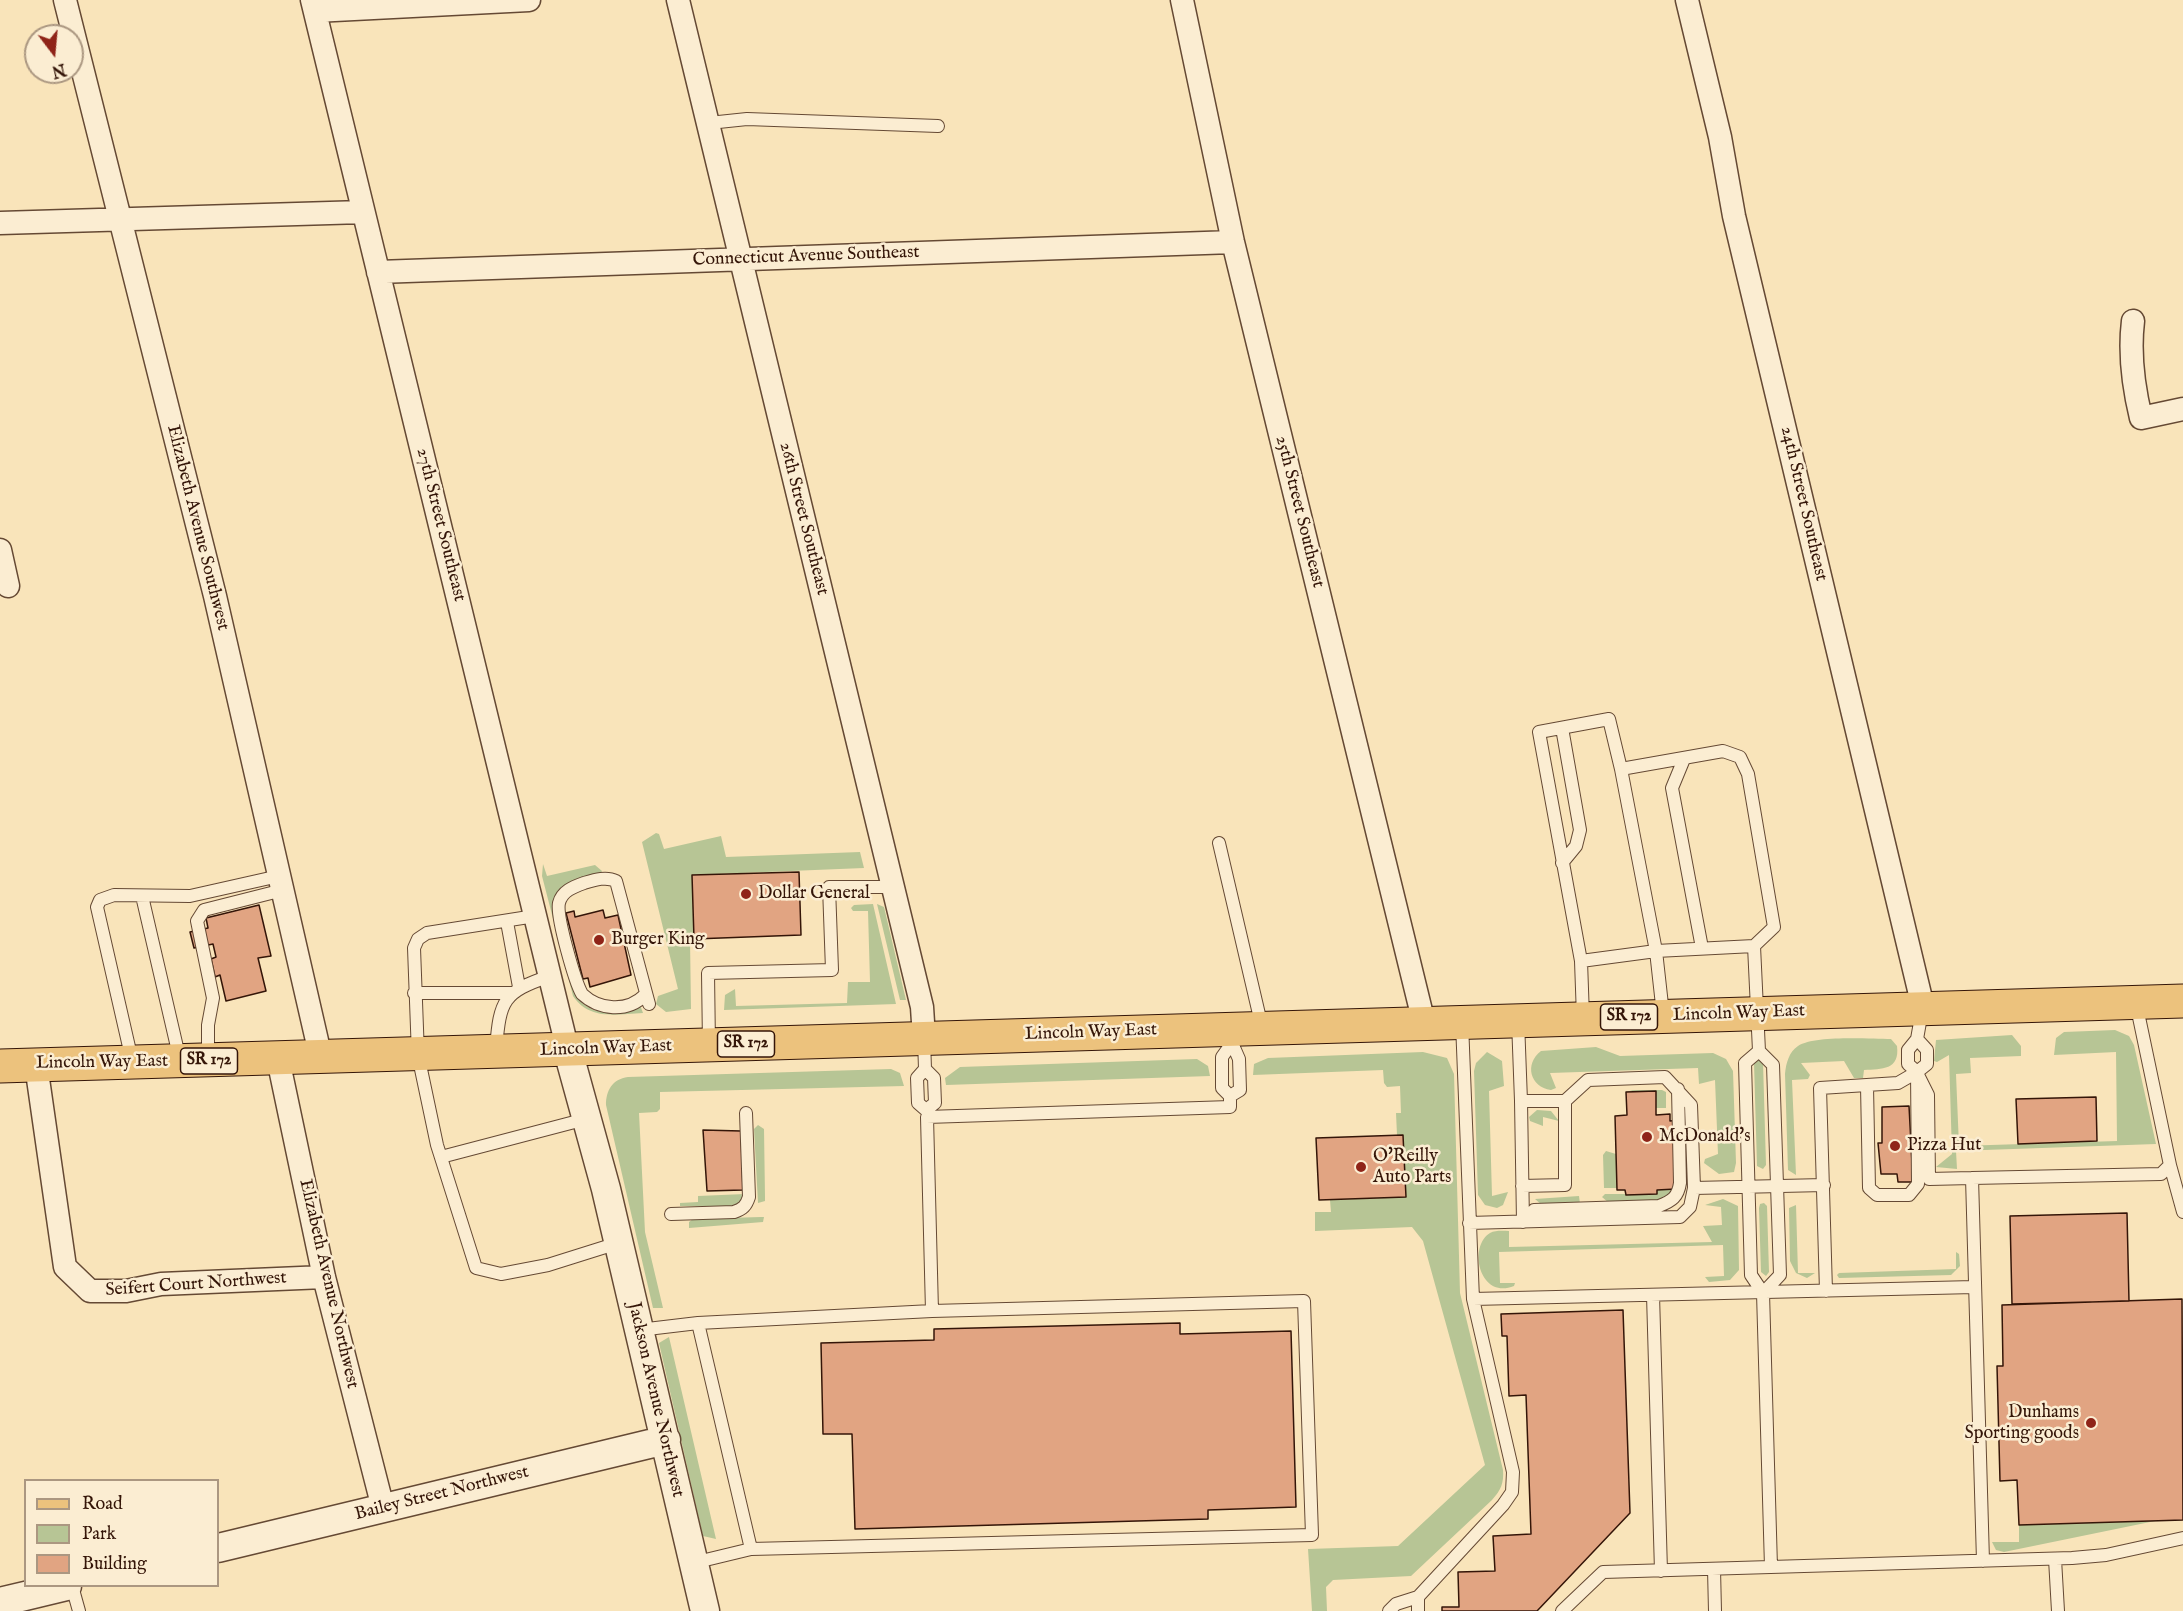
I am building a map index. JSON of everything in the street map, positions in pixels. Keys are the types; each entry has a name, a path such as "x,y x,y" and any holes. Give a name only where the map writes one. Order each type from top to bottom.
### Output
{"main road":[{"name":"Lincoln Way East","path":"0,1066 709,1046 925,1053 1424,1023 2183,1001"}],"street":[{"name":"Elizabeth Avenue Southwest","path":"65,0 215,596 321,1058"},
{"path":"314,5 529,0"},
{"name":"26th Street Southeast","path":"678,0 709,123 739,260 922,1006 925,1053"},
{"name":"25th Street Southeast","path":"1182,0 1233,242 1424,1023"},
{"name":"24th Street Southeast","path":"1687,0 1720,137 1734,216 1923,1007"},
{"name":"27th Street Southeast","path":"314,5 568,1051"},
{"path":"0,223 363,212"},
{"name":"Connecticut Avenue Southeast","path":"378,272 1233,242"},
{"path":"2133,321 2130,346 2133,388 2141,418 2183,409"},
{"path":"0,550 8,586"},
{"name":"Jackson Avenue Northwest","path":"568,1051 606,1189 705,1611"},
{"name":"Elizabeth Avenue Northwest","path":"278,1059 324,1277 383,1508"},
{"name":"Seifert Court Northwest","path":"36,1065 65,1267 90,1291 126,1291 161,1284 324,1277"},
{"name":"Bailey Street Northwest","path":"219,1548 666,1440"},
{"path":"0,1602 63,1587"}],"lane":[{"path":"709,123 747,119 938,126"},
{"path":"1583,1017 1581,961 1539,732 1609,719 1621,769 1656,951 1663,1016"},
{"path":"1562,728 1580,830 1575,846 1562,863"},
{"path":"1581,961 1656,951 1754,946 1774,927 1748,774 1740,758 1723,751 1621,769"},
{"path":"1684,759 1672,788 1702,948"},
{"path":"926,1113 1230,1107 1230,1096 1240,1090 1239,1059 1242,1033 1219,843"},
{"path":"604,878 616,881 647,999 614,1007 600,1006 582,994 560,917 559,903 566,892 604,878"},
{"path":"132,1063 97,907 100,900 114,895 190,896 281,883"},
{"path":"197,921 204,910 281,883"},
{"path":"709,1046 708,973 832,969 829,887 893,887"},
{"path":"142,896 194,1061"},
{"path":"190,896 213,998 208,1025 194,1061"},
{"path":"535,916 427,933 417,939 414,948 414,993 418,1055 441,1157 476,1268 501,1274 548,1264 618,1243"},
{"path":"496,1053 499,1016 516,990 507,922"},
{"path":"1754,946 1759,1051 1773,1065 1780,1275 1763,1293"},
{"path":"414,993 516,990 550,976"},
{"path":"2136,1003 2170,1165 2183,1212"},
{"path":"1923,1007 1917,1039 1908,1050 1908,1064 1917,1072 1928,1095 1929,1179 2161,1174 2170,1165"},
{"path":"1518,1020 1523,1222"},
{"path":"1389,1611 1396,1604 1418,1597 1503,1505 1512,1492 1513,1472 1473,1299 1462,1022"},
{"path":"1827,1292 1820,1088 1898,1083 1927,1064 1927,1050 1917,1039"},
{"path":"1759,1051 1744,1063 1751,1275 1763,1293 1771,1567"},
{"path":"925,1053 934,1078 935,1103 926,1113"},
{"path":"925,1053 917,1078 918,1103 926,1113 932,1311"},
{"path":"1866,1086 1869,1188 1877,1195 1909,1195 1918,1184 1917,1072"},
{"path":"1469,1223 1680,1217 1690,1207 1694,1188 1691,1106 1665,1077 1588,1080 1564,1101 1521,1101"},
{"path":"1523,1222 1534,1210 1659,1206 1671,1202 1678,1193 1680,1183 1678,1089"},
{"path":"1522,1186 1565,1185 1564,1101"},
{"path":"671,1214 734,1212 742,1210 747,1204 749,1197 746,1113"},
{"path":"441,1157 586,1119"},
{"path":"1972,1178 1983,1561"},
{"path":"1694,1188 1824,1185"},
{"path":"1473,1299 1974,1287"},
{"path":"1653,1295 1661,1570"},
{"path":"638,1330 698,1323 932,1311 1304,1301 1312,1535 751,1549 693,1563"},
{"path":"698,1323 751,1549"},
{"path":"1562,1611 1603,1572 2055,1559 2106,1555 2183,1538"},
{"path":"2055,1559 2058,1611"},
{"path":"1714,1569 1715,1611"},
{"path":"72,1587 79,1611"},
{"path":"1418,1597 1418,1611"}],"green space":[{"path":"656,833 659,834 664,849 721,836 726,857 860,852 864,868 692,875 694,939 690,939 691,1009 666,1012 656,1004 658,996 678,989 642,842"},
{"path":"543,864 547,876 595,865 602,871 565,886 566,960 569,979 576,995 587,1007 603,1012 640,1005 643,1013 614,1015 596,1013 580,1004 573,996 542,876"},
{"path":"873,904 896,1004 724,1010 725,995 735,989 736,1006 847,1003 848,982 870,982 868,911 853,911 851,908 854,905"},
{"path":"877,904 884,907 906,1000 900,1000"},
{"path":"2115,1030 2129,1036 2134,1045 2156,1144 1956,1151 1957,1169 1936,1167 1952,1154 1949,1055 1937,1062 1934,1061 1936,1040 2012,1035 2021,1046 2021,1056 1970,1058 1971,1073 1956,1074 1959,1146 2117,1141 2116,1052 2054,1055 2056,1038 2064,1032"},
{"path":"1891,1039 1897,1046 1896,1060 1888,1067 1864,1070 1863,1078 1854,1078 1844,1061 1801,1063 1810,1075 1808,1079 1792,1080 1796,1175 1788,1170 1785,1074 1792,1051 1798,1046 1817,1040"},
{"path":"1596,1047 1620,1056 1713,1053 1726,1059 1733,1071 1736,1163 1734,1172 1719,1174 1704,1163 1705,1159 1718,1154 1715,1080 1699,1084 1698,1068 1550,1073 1556,1088 1551,1090 1544,1088 1534,1080 1532,1062 1541,1051"},
{"path":"1423,1052 1447,1058 1454,1074 1460,1293 1503,1470 1502,1483 1500,1490 1492,1500 1411,1576 1333,1580 1326,1587 1327,1611 1312,1611 1308,1549 1398,1546 1485,1465 1423,1241 1412,1227 1315,1231 1315,1212 1331,1212 1330,1200 1406,1197 1403,1135 1397,1135 1396,1113 1401,1113 1400,1086 1387,1087 1384,1083 1383,1070 1253,1075 1254,1064 1268,1058"},
{"path":"1487,1052 1502,1061 1504,1086 1489,1091 1492,1196 1508,1192 1503,1205 1497,1208 1485,1205 1478,1195 1474,1071 1476,1063"},
{"path":"1197,1059 1208,1066 1210,1076 946,1085 945,1078 960,1067"},
{"path":"1757,1059 1763,1062 1766,1165 1763,1169 1757,1166 1754,1063"},
{"path":"891,1069 900,1073 904,1086 660,1092 660,1109 657,1112 639,1113 645,1232 663,1308 653,1308 606,1105 611,1086 618,1080 628,1077"},
{"path":"1662,1090 1666,1092 1666,1108 1656,1108 1656,1091 1626,1092"},
{"path":"1537,1110 1551,1111 1559,1121 1543,1117 1543,1126 1530,1121 1529,1117"},
{"path":"758,1125 764,1129 765,1201 758,1203 754,1129"},
{"path":"1606,1151 1616,1154 1617,1188 1604,1188 1603,1155"},
{"path":"1676,1189 1664,1201 1609,1203 1602,1197 1605,1194 1657,1194 1657,1190"},
{"path":"745,1194 744,1200 735,1206 680,1206 680,1203 698,1202 698,1196"},
{"path":"1579,1196 1580,1204 1542,1205 1535,1199"},
{"path":"1723,1199 1738,1206 1739,1270 1730,1280 1709,1282 1705,1277 1724,1276 1723,1245 1499,1252 1500,1283 1515,1283 1514,1286 1502,1288 1492,1285 1485,1279 1481,1270 1479,1259 1483,1240 1490,1233 1497,1231 1509,1231 1509,1247 1712,1242 1703,1226 1722,1225 1721,1207 1705,1205"},
{"path":"1764,1203 1767,1206 1769,1272 1766,1276 1761,1272 1759,1208 1760,1204"},
{"path":"1796,1205 1798,1273 1815,1273 1807,1278 1796,1273 1790,1261 1789,1208"},
{"path":"764,1217 763,1222 689,1228 689,1222 693,1219"},
{"path":"1956,1252 1959,1254 1960,1266 1951,1275 1839,1278 1837,1275 1839,1273 1956,1269"},
{"path":"669,1337 716,1539 703,1536 659,1343"},
{"path":"2155,1521 2004,1552 1996,1550 1992,1542 2019,1542 2019,1525"}],"building":[{"name":"Dollar General","path":"799,872 801,935 694,939 692,875"},
{"path":"259,905 271,956 258,958 266,991 226,1001 220,975 215,977 211,959 216,957 213,944 194,948 190,932 208,928 206,918"},
{"name":"Burger King","path":"603,910 605,918 618,915 631,975 590,987 588,978 583,979 566,913 574,911 575,917"},
{"name":"McDonald's","path":"1656,1091 1656,1115 1670,1114 1670,1121 1679,1120 1676,1189 1657,1190 1657,1194 1626,1195 1625,1190 1617,1190 1615,1116 1627,1115 1626,1092"},
{"path":"2096,1097 2097,1141 2018,1144 2016,1099"},
{"name":"Pizza Hut","path":"1909,1106 1913,1182 1898,1182 1897,1174 1881,1174 1878,1143 1882,1143 1882,1107"},
{"path":"703,1130 741,1131 743,1190 707,1191"},
{"name":"O'Reilly Auto Parts","path":"1403,1135 1406,1197 1319,1200 1316,1138"},
{"path":"2127,1213 2129,1301 2012,1304 2010,1216"},
{"name":"Dunhams Sporting goods","path":"2182,1299 2183,1520 2019,1525 2017,1480 2000,1481 1997,1366 2003,1366 2002,1305"},
{"path":"1623,1310 1630,1513 1537,1611 1442,1611 1442,1607 1459,1607 1458,1572 1495,1571 1493,1536 1531,1534 1526,1395 1509,1396 1507,1336 1502,1336 1501,1314"},
{"path":"1180,1323 1180,1334 1291,1331 1296,1507 1208,1510 1208,1519 855,1529 852,1434 823,1434 821,1343 934,1340 934,1329"}],"place":[{"name":"Dollar General","path":"746,894"},
{"name":"Burger King","path":"599,940"},
{"name":"McDonald's","path":"1647,1137"},
{"name":"Pizza Hut","path":"1895,1146"},
{"name":"O'Reilly Auto Parts","path":"1361,1167"},
{"name":"Dunhams Sporting goods","path":"2091,1423"}]}
